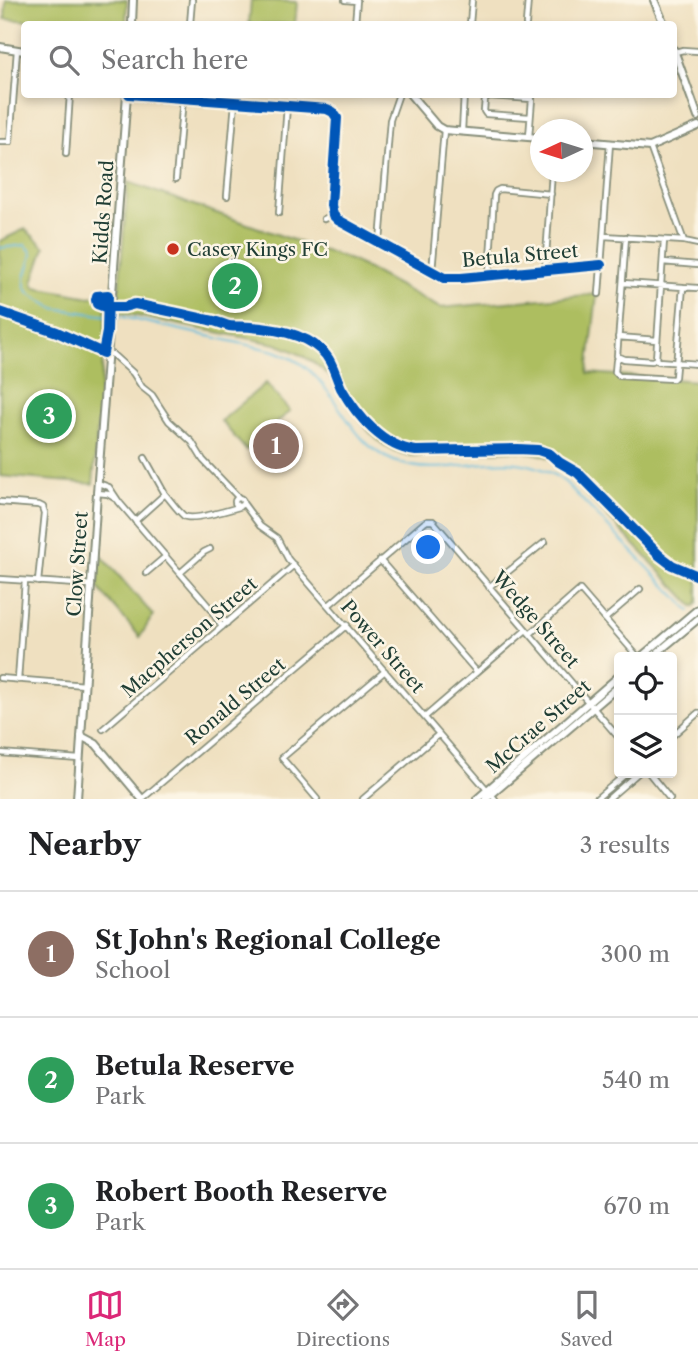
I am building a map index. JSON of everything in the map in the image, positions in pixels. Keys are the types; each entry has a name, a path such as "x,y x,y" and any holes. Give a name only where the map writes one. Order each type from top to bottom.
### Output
{"main road":[{"path":"132,21 134,0"},
{"path":"654,0 663,21"},
{"path":"0,47 21,51"},
{"path":"593,142 650,147 698,126 698,119 677,60"},
{"name":"Kidds Road","path":"110,332 128,98"},
{"path":"413,98 444,130 529,137"},
{"name":"Clow Street","path":"77,799 110,332"},
{"path":"657,652 698,609"},
{"path":"646,652 687,623 698,619"},
{"name":"McCrae Street","path":"592,706 614,682"},
{"name":"McCrae Street","path":"477,799 490,796 614,690"},
{"path":"81,740 105,755 142,799"}],"street":[{"path":"190,21 192,0"},
{"path":"345,0 357,0 355,21"},
{"path":"470,21 472,0"},
{"path":"526,21 528,0"},
{"path":"0,142 10,142 21,51"},
{"path":"677,51 698,51"},
{"path":"66,154 70,98"},
{"path":"176,179 183,98 327,109 333,111 337,118 331,205 333,215 324,219"},
{"path":"260,98 260,104"},
{"path":"380,243 390,120 398,98"},
{"path":"461,131 464,98"},
{"path":"486,98 486,114 530,117"},
{"path":"529,137 532,98"},
{"path":"227,196 235,102"},
{"path":"279,213 287,106"},
{"path":"432,272 444,130"},
{"path":"598,294 610,143"},
{"path":"650,147 684,241"},
{"path":"545,270 552,182"},
{"path":"489,275 496,191 500,189 551,194"},
{"name":"Betula Street","path":"333,215 447,279 601,265"},
{"path":"604,236 698,244"},
{"path":"619,358 617,353 626,237"},
{"path":"656,359 664,240"},
{"path":"663,262 698,265"},
{"path":"623,283 698,288"},
{"path":"619,358 615,372 619,376 670,380 675,377 682,287"},
{"path":"618,337 657,340"},
{"name":"Power Street","path":"108,354 112,354 152,395 163,414 192,442 203,460 231,490 238,503 274,535 285,555 490,796"},
{"path":"619,358 698,364"},
{"path":"108,362 120,362"},
{"path":"145,458 165,494 188,518 227,509 238,503"},
{"path":"98,483 109,487 224,625"},
{"path":"97,493 108,494 119,502"},
{"path":"135,521 165,494"},
{"path":"0,502 43,507 45,513 38,582"},
{"name":"Wedge Street","path":"380,560 424,523 429,520 435,523 614,732"},
{"path":"489,587 545,542"},
{"path":"180,573 210,549"},
{"path":"146,573 166,556"},
{"path":"329,605 380,560 477,672"},
{"name":"Macpherson Street","path":"103,729 294,565"},
{"path":"0,579 92,585"},
{"path":"18,680 25,581"},
{"path":"605,619 640,589"},
{"path":"425,717 580,590 635,652"},
{"name":"Ronald Street","path":"142,799 347,625"},
{"path":"317,799 282,758 385,670"},
{"path":"0,678 85,685"},
{"path":"677,732 698,713"},
{"path":"363,799 439,734"},
{"path":"0,753 79,759"},
{"path":"596,799 621,778"},
{"path":"608,799 632,778"},
{"path":"653,778 670,799"}],"green space":[{"path":"6,0 127,0 126,21 5,19"},
{"path":"251,0 297,2 295,21 249,21"},
{"path":"128,182 353,261 440,308 597,294 588,373 698,381 698,603 694,607 569,476 572,473 553,459 539,454 511,451 423,456 396,452 373,436 332,379 300,354 276,344 117,312"},
{"path":"25,229 45,247 33,282 35,287 90,297 106,293 102,350 90,346 90,343 0,310 0,241"},
{"path":"0,313 74,342 103,357 93,484 0,476"},
{"path":"266,383 290,411 246,450 221,421"},
{"path":"100,554 153,615 140,637 98,588"}],"waterway":[{"path":"0,248 25,245 30,250 32,255 25,277 25,287 29,293 53,308 108,316"},
{"path":"114,316 275,351 294,359 316,377 366,443 394,461 416,467 437,468 500,462 521,463 543,469 565,482 690,611"}],"cycle path":[{"path":"182,98 327,109 333,112 337,118 331,205 333,215 444,278 601,265"},
{"path":"0,312 57,332 103,353 107,332 108,295 97,296 97,304 105,307 124,307 135,304 229,326 269,329 297,336 314,344 325,354 341,388 355,409 382,437 416,451 518,449 550,454 578,473 659,555 672,565 698,576"}],"place":[{"name":"Casey Kings FC","path":"173,249"},
{"name":"Betula Reserve","path":"235,286"},
{"name":"Robert Booth Reserve","path":"49,416"},
{"name":"St John's Regional College","path":"276,446"}]}
